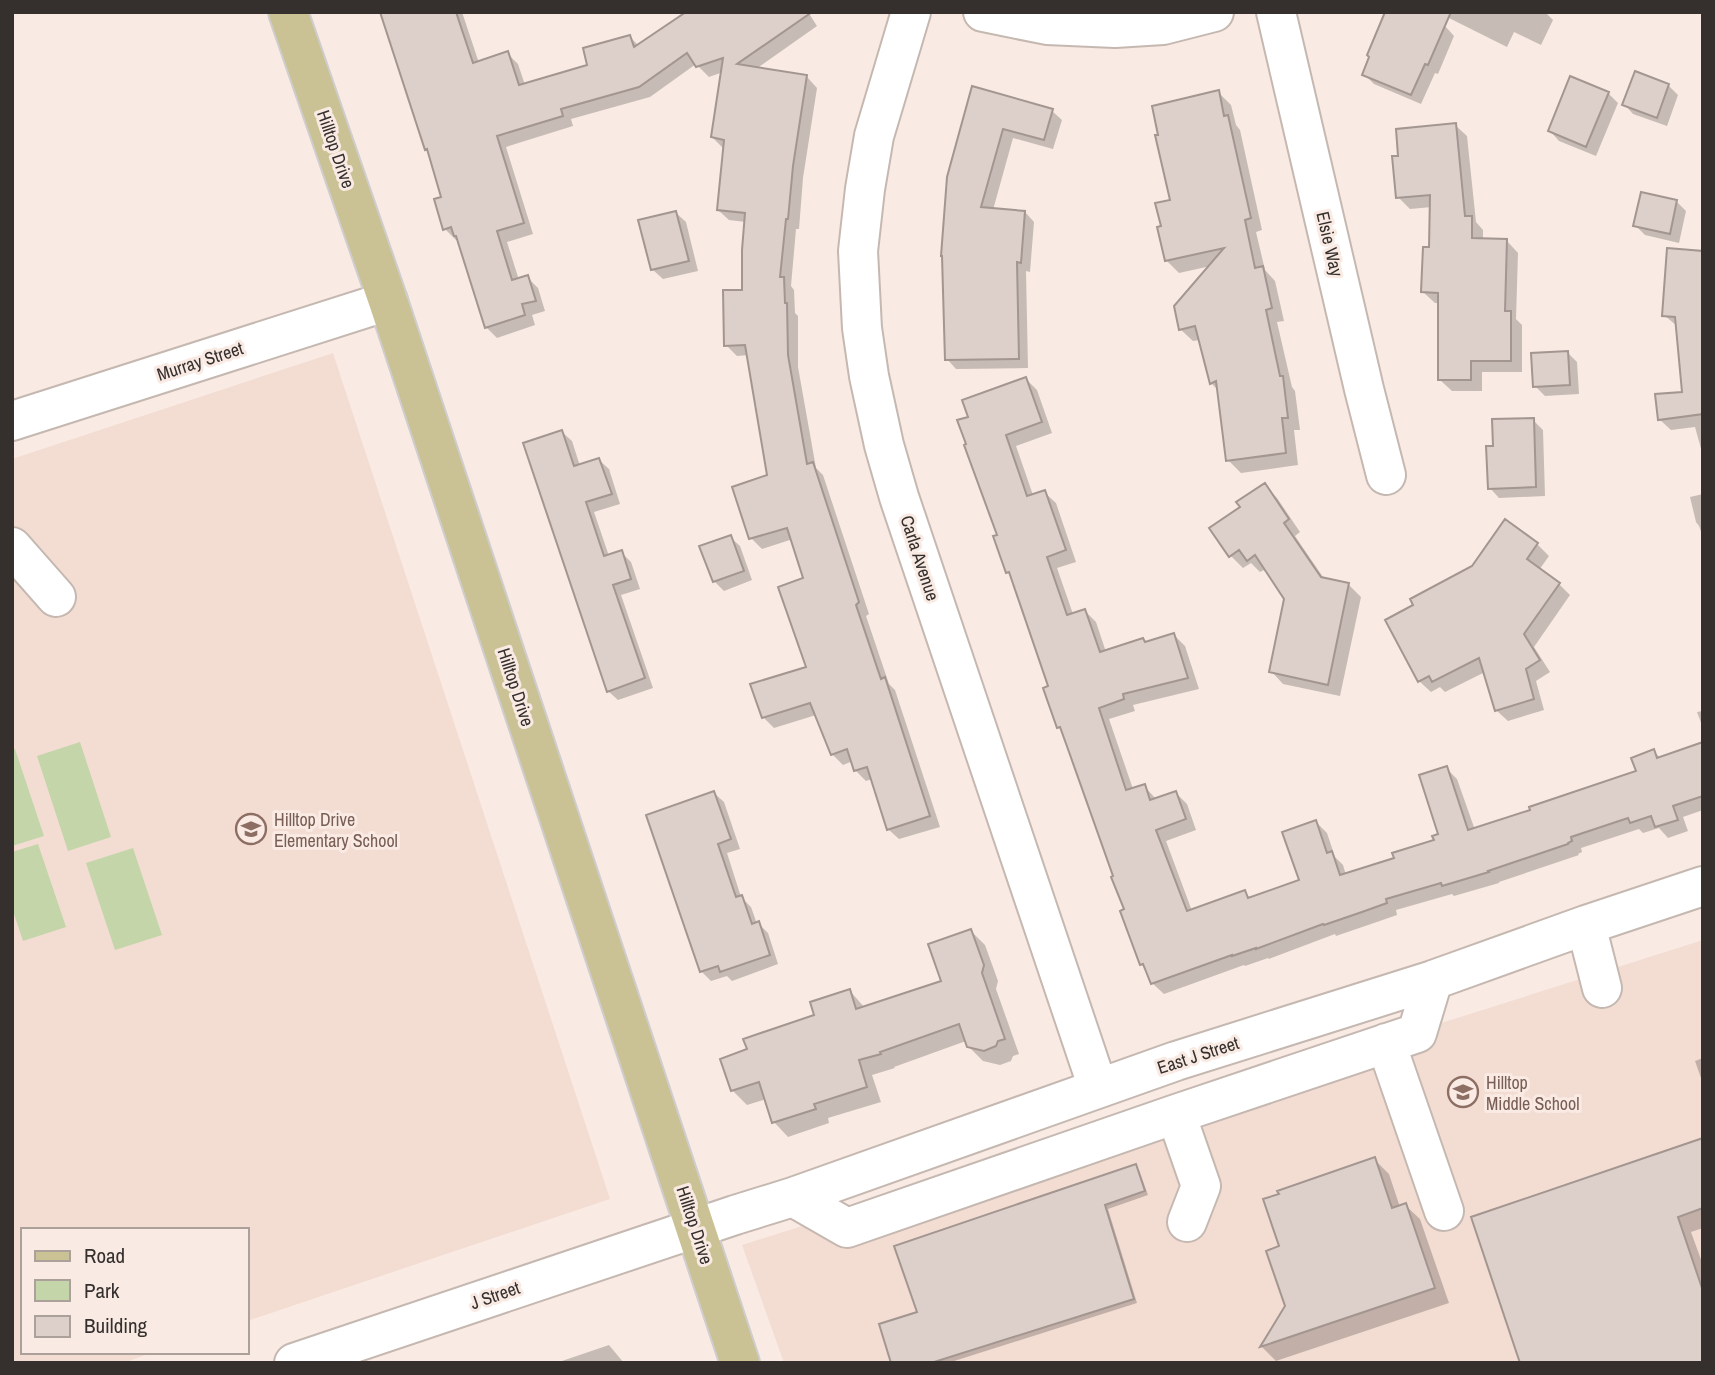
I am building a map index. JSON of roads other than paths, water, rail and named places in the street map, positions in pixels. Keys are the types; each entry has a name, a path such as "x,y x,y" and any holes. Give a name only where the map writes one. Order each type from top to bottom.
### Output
{"main road":[{"name":"Hilltop Drive","path":"288,12 388,301 740,1363"}],"street":[{"name":"Carla Avenue","path":"911,12 874,136 865,190 858,251 862,328 869,376 884,446 900,498 1098,1088"},
{"path":"983,12 1047,25 1115,28 1163,25 1214,12"},
{"name":"Elsie Way","path":"1276,12 1386,475"},
{"name":"Murray Street","path":"12,421 388,301"},
{"path":"12,547 57,597"},
{"name":"East J Street","path":"695,1228 793,1197 1189,1057 1433,980 1703,886"},
{"path":"1586,925 1602,988"},
{"path":"793,1197 847,1228 1417,1033 1433,980"},
{"path":"1386,1044 1444,1211"},
{"path":"1176,1114 1201,1186 1187,1222"},
{"name":"J Street","path":"294,1363 695,1228"}],"place":[{"name":"Hilltop Drive Elementary School","path":"251,829"},
{"name":"Hilltop Middle School","path":"1463,1092"}]}
